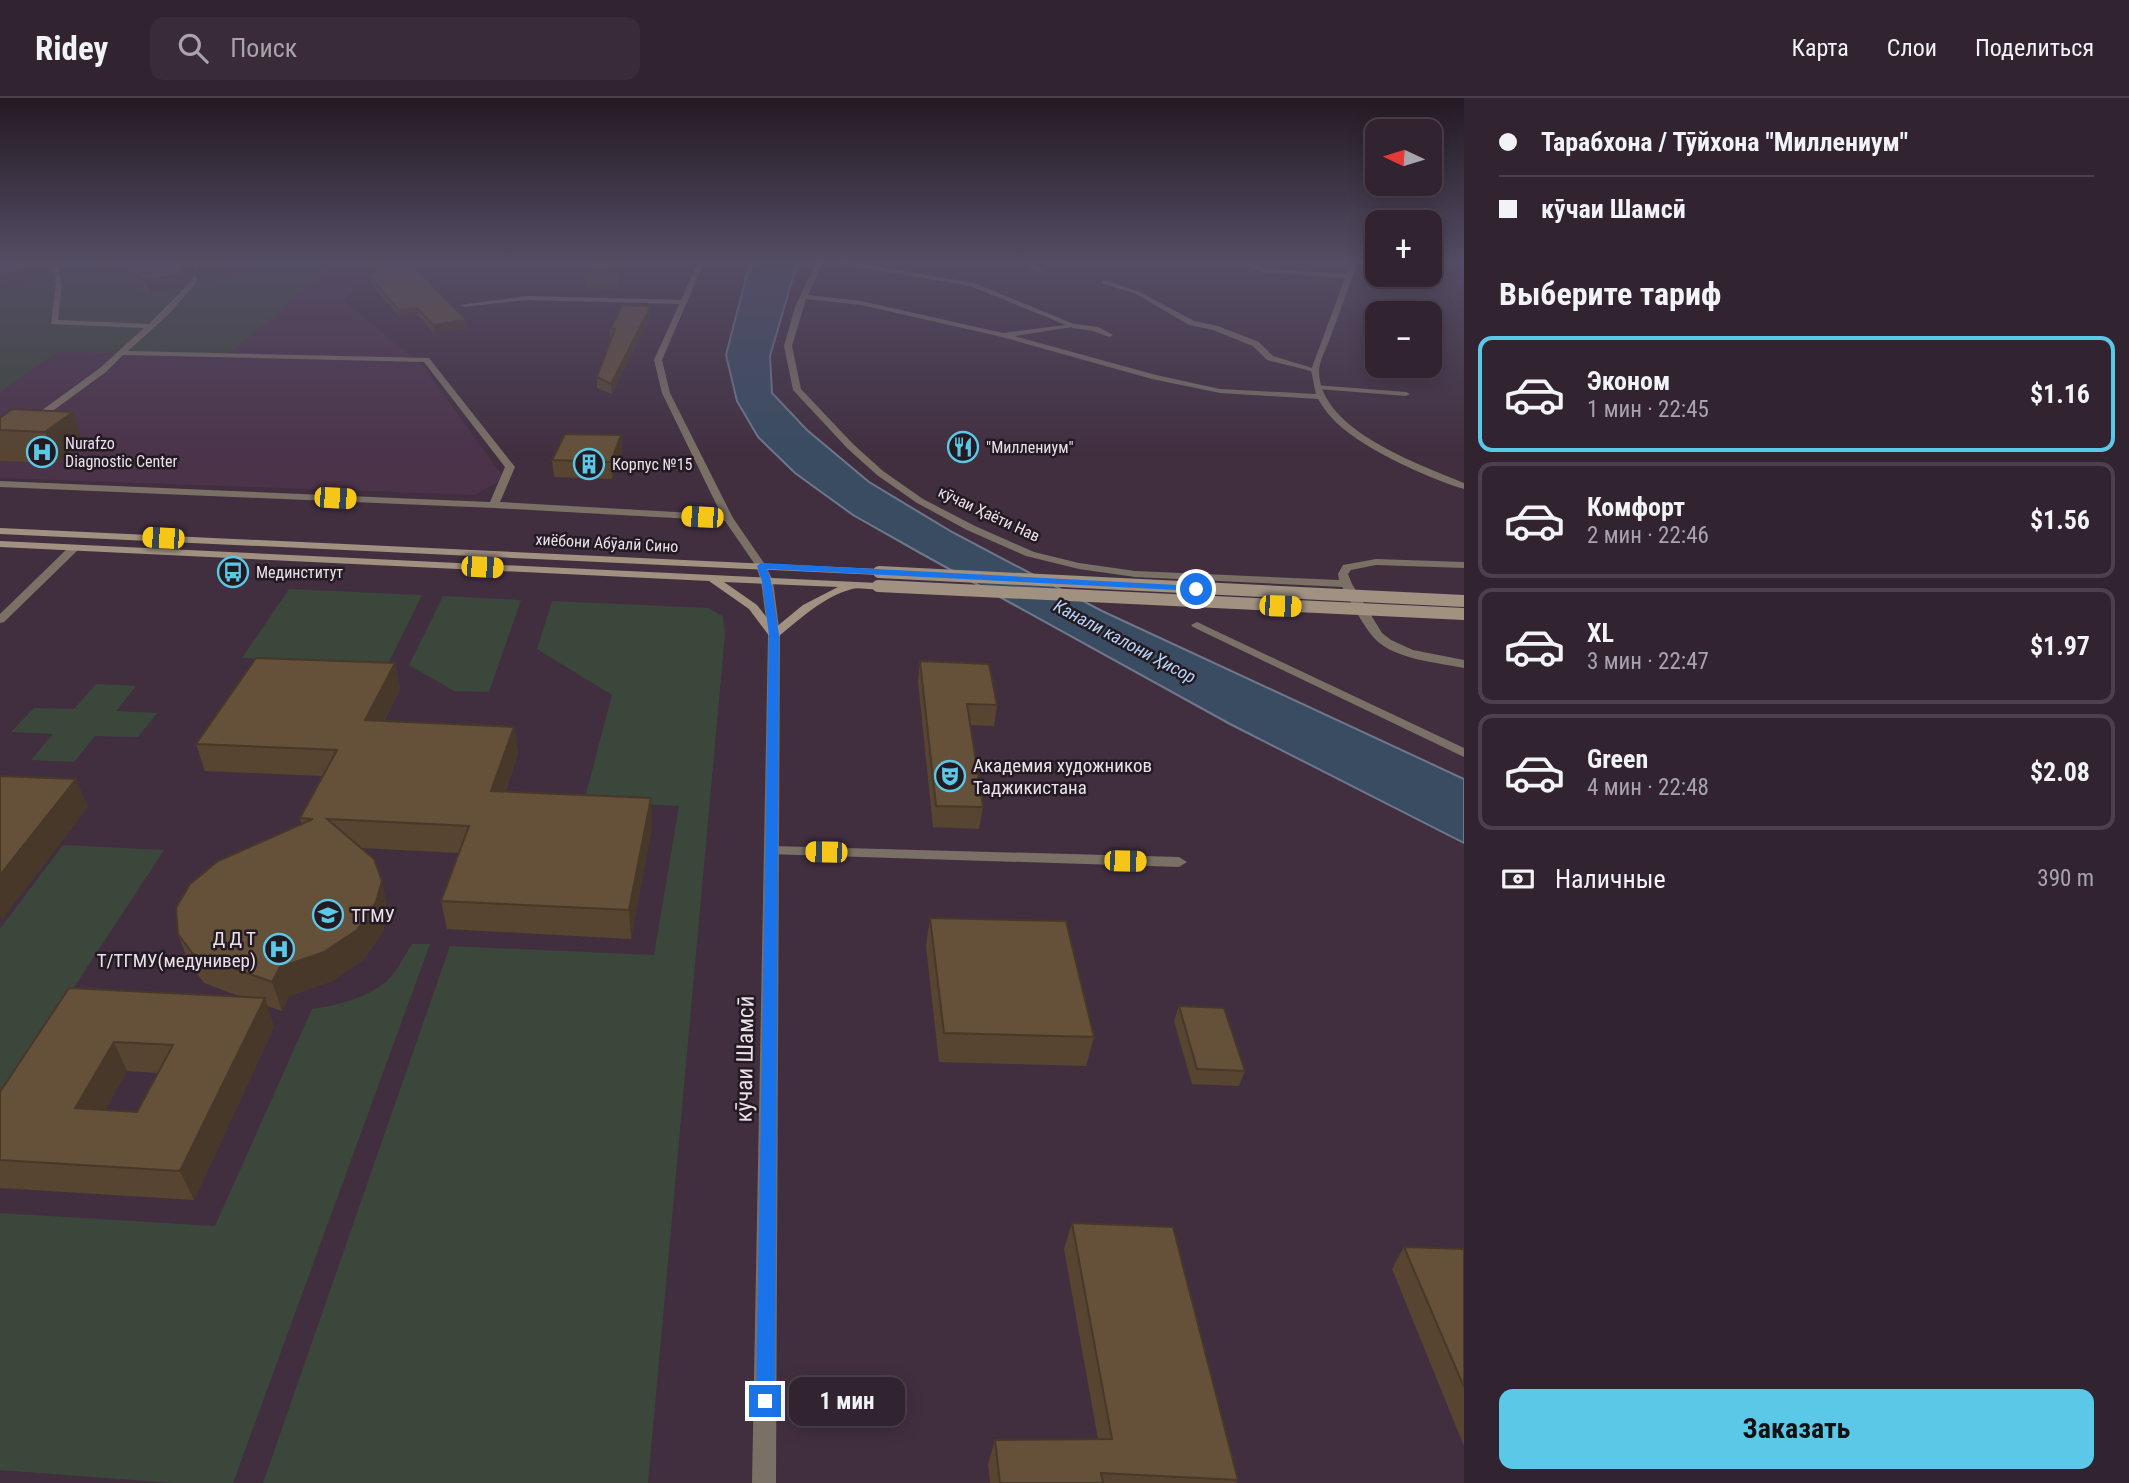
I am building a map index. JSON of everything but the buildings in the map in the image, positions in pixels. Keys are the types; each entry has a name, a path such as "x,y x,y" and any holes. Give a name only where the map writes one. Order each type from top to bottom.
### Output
{"main road":[{"name":"хиёбони Абӯалӣ Сино","path":"0,531 1464,601"},
{"name":"хиёбони Абӯалӣ Сино","path":"0,544 1464,614"},
{"path":"712,578 753,607 774,635 807,607 851,585"}],"street":[{"path":"118,325 151,326"},
{"name":"кӯчаи Шамсӣ","path":"674,325 658,360 666,393 727,518 761,566 766,581 774,635 764,1483"},
{"name":"кӯчаи Ҳаёти Нав","path":"793,325 788,346 797,390 822,418 880,473 920,501 960,523 1030,554 1092,569 1135,574 1346,584"},
{"path":"958,325 1209,389 1321,397"},
{"path":"1072,325 1109,335"},
{"path":"1200,325 1256,344 1269,358 1315,370"},
{"path":"1330,325 1315,370 1321,397 1334,416 1361,438 1409,463 1464,486"},
{"path":"24,428 103,370 151,326"},
{"path":"1003,335 1075,326"},
{"path":"122,352 426,360 510,467 494,505"},
{"path":"1318,387 1406,394"},
{"path":"0,484 494,505 727,518"},
{"path":"0,620 74,548"},
{"path":"1464,565 1362,564 1347,567 1343,574 1346,584 1378,635 1387,643 1410,653 1464,664"},
{"path":"1197,625 1464,753"},
{"path":"772,850 1179,862"}],"shaded area":[{"path":"0,325 373,325 423,366 504,478 475,495 0,478"}],"green space":[{"path":"0,325 263,325 228,355 57,352 0,392"},
{"path":"289,589 422,595 388,664 242,658"},
{"path":"443,596 521,600 489,692 454,691 409,665"},
{"path":"552,601 708,608 723,616 725,634 648,1483 263,1483 450,946 654,955 679,806 584,801 612,695 537,649"},
{"path":"96,684 136,686 116,711 157,713 138,737 95,736 74,762 31,760 53,734 11,732 34,708 74,709"},
{"path":"63,845 164,850 0,1100 0,929"},
{"path":"412,944 430,944 233,1483 173,1483 0,1470 0,1213 215,1226 312,1009 346,1002 378,987 395,972"}],"water":[{"name":"Канали калони Ҳисор","path":"734,325 779,325 770,356 772,393 807,430 869,482 952,532 1102,611 1464,779 1464,843 1230,724 853,515 795,473 758,437 737,401 726,355"}],"place":[{"name":"\"Миллениум\"","path":"963,447"},
{"name":"Nurafzo Diagnostic Center","path":"42,452"},
{"name":"Корпус №15","path":"589,464"},
{"name":"Мединститут","path":"233,572"},
{"name":"Академия художников Таджикистана","path":"950,776"},
{"name":"ТГМУ","path":"328,915"},
{"name":"Д Д Т Т/ТГМУ(медунивер)","path":"279,949"}],"route":[{"path":"765,1401 774,635 766,581 761,566 1196,589"}]}
